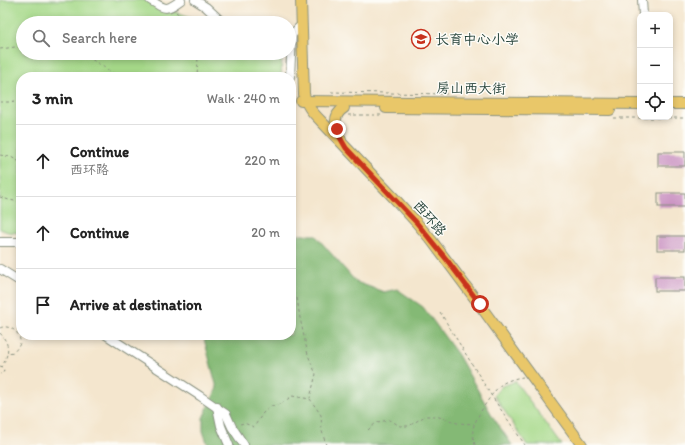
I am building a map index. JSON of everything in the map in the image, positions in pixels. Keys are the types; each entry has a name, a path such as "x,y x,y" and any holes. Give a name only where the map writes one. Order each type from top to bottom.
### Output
{"main road":[{"path":"295,16 297,0"},
{"name":"西环路","path":"301,0 303,86 305,104 315,121 427,240 577,445"},
{"path":"296,60 299,94 305,104"},
{"name":"西环路","path":"305,104 435,244 582,445"},
{"name":"房山西大街","path":"305,104 637,104"},
{"name":"房山西大街","path":"305,104 344,108 637,110"},
{"path":"673,104 685,104"},
{"path":"344,108 337,114 336,125 338,134 346,148"},
{"path":"673,111 685,111"}],"street":[{"path":"150,0 163,8 170,8 181,0"},
{"path":"195,0 206,7 216,16"},
{"path":"642,0 643,12"},
{"path":"290,72 291,60"},
{"path":"0,242 16,242"},
{"path":"0,269 16,279"},
{"path":"114,340 226,414 232,427 244,445"},
{"path":"217,407 221,426 229,445"}],"path":[{"path":"170,8 181,16"},
{"path":"0,49 16,47"},
{"path":"93,60 111,72"},
{"path":"197,72 198,60"},
{"path":"0,102 16,100"},
{"path":"0,155 12,157 16,160"},
{"path":"0,197 16,201"},
{"path":"297,298 308,355 316,374 310,398 321,415 322,432 326,445"},
{"path":"440,312 491,395 525,445"},
{"path":"0,328 8,326 16,332"},
{"path":"0,333 6,340 8,350 8,353 1,366 4,368 4,371 0,374"},
{"path":"8,353 14,352 20,344 20,340"},
{"path":"475,445 473,430 474,424 491,395 502,383 528,377"},
{"path":"232,427 244,423 254,427 263,413 271,406 281,404 292,396 310,398"},
{"path":"368,430 378,422 390,420 400,426 408,426 425,416 435,416 457,423 474,424"}],"green space":[{"path":"0,0 152,0 172,11 188,16 16,16 16,60 282,60 281,72 16,72 16,233 0,229"},
{"path":"296,235 315,235 356,282 384,292 397,289 423,307 458,355 493,417 512,445 208,445 203,431 203,418 217,388 204,340 296,340"},
{"path":"515,381 562,445 527,445 494,395 502,386"}],"building":[{"path":"658,152 685,152 685,166 658,166"},
{"path":"658,193 685,193 685,207 658,207"},
{"path":"657,236 685,236 685,250 657,250"},
{"path":"655,277 685,277 685,291 655,291"}],"place":[{"name":"长育中心小学","path":"421,39"}],"route":[{"path":"337,129 338,134 346,148 416,222 480,304"}]}
